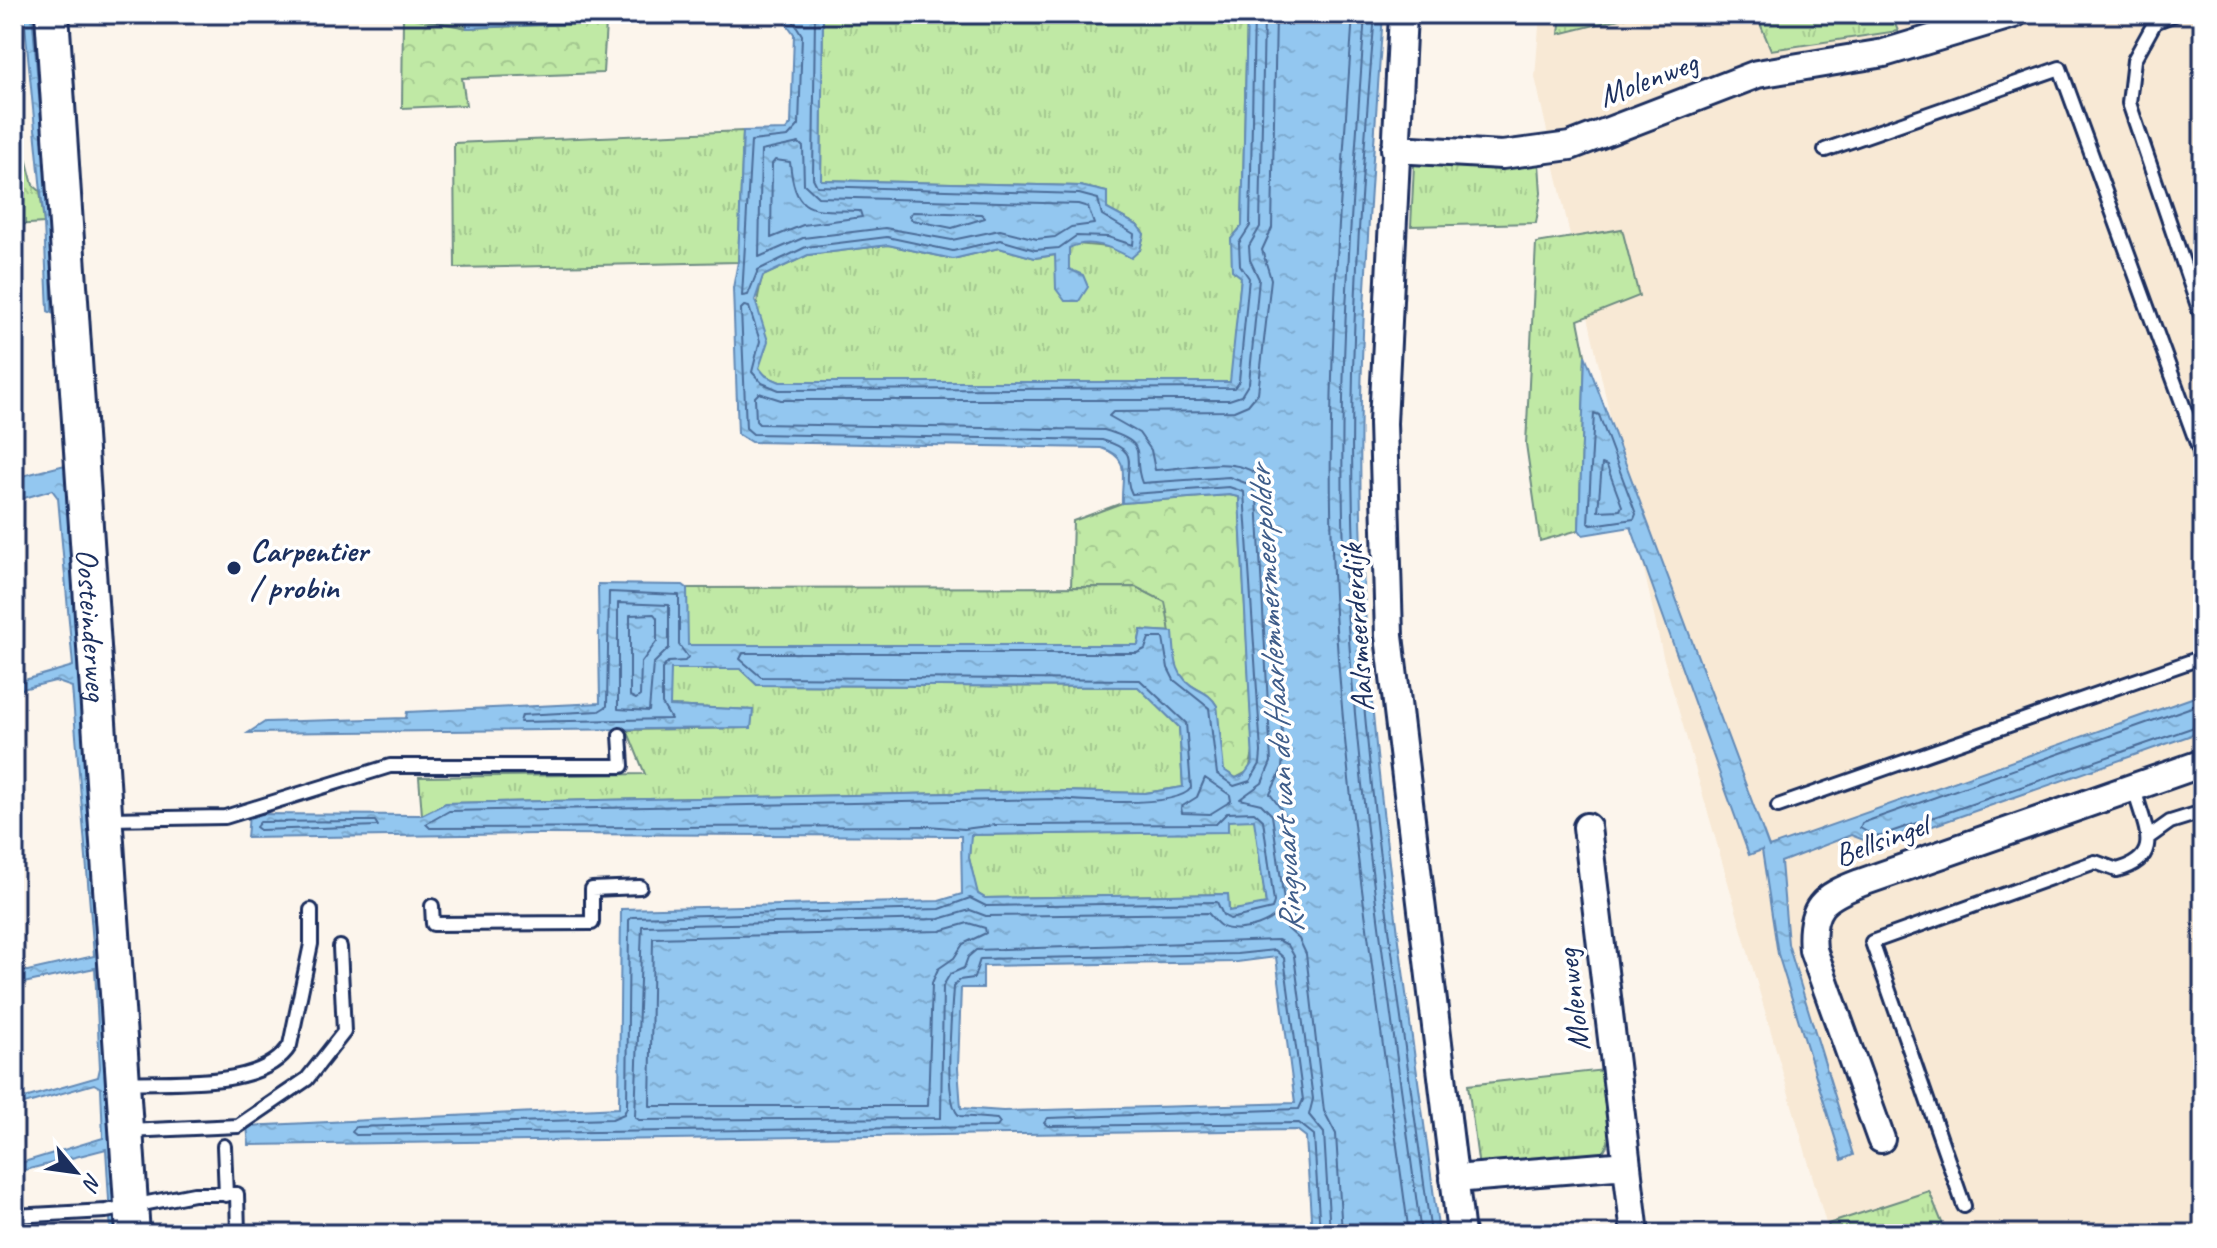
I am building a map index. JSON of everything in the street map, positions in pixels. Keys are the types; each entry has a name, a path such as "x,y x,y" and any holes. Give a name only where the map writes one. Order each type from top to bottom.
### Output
{"street":[{"name":"Oosteinderweg","path":"52,14 125,1131 123,1214"},
{"name":"Aalsmeerderdijk","path":"1403,14 1383,423 1389,636 1461,1234"},
{"name":"Molenweg","path":"1395,149 1502,155 1570,146 1757,74 1884,53 2014,14"},
{"name":"Bellsingel","path":"1881,1139 1813,950 1810,926 1820,905 1833,893 2203,763"},
{"name":"Molenweg","path":"1587,827 1635,1234"},
{"path":"1454,1179 1627,1165"}],"lane":[{"path":"2175,14 2155,22 2134,60 2129,103 2203,321"},
{"path":"1825,150 2060,68 2203,460"},
{"path":"1778,806 2203,657"},
{"path":"106,819 225,817 390,766 622,766 620,735"},
{"path":"1964,1206 1872,942 2095,862 2117,870 2141,859 2149,847 2149,837 2134,787"},
{"path":"2149,837 2186,814 2199,813 2203,817"},
{"path":"432,906 433,924 592,923 592,889 640,887"},
{"path":"122,1083 246,1076 273,1065 283,1056 290,1045 311,944 311,910"},
{"path":"125,1131 238,1126 307,1079 344,1032 340,947"},
{"path":"224,1146 226,1195"},
{"path":"14,1216 123,1214 194,1194 237,1194 238,1234"}],"shaded area":[{"path":"1540,14 2203,14 2203,1234 1829,1234 1663,656 1535,77"}],"green space":[{"path":"371,14 466,14 467,28 403,16 371,17"},
{"path":"823,14 1247,14 1242,226 1231,239 1241,277 1231,382 780,382 763,373 757,358 755,335 763,276 808,255 888,245 953,259 999,248 1035,258 1056,255 1069,270 1069,248 1076,244 1140,250 1144,234 1137,225 1107,209 1107,192 1080,186 821,180"},
{"path":"1561,14 1639,14 1559,34"},
{"path":"1756,14 1891,14 1898,31 1771,50"},
{"path":"403,16 467,28 606,23 603,73 462,78 466,105 402,108"},
{"path":"33,28 44,31 50,222"},
{"path":"743,131 738,262 455,268 454,143"},
{"path":"24,150 33,185 40,191 44,223 14,225 14,151"},
{"path":"1539,163 1541,193 1536,223 1411,226 1414,165"},
{"path":"1622,229 1639,296 1578,320 1585,355 1579,530 1540,541 1526,444 1536,243"},
{"path":"1229,495 1239,497 1253,752 1249,771 1236,778 1223,770 1217,706 1178,672 1165,602 1136,587 1071,587 1073,521 1122,503"},
{"path":"1136,587 1166,602 1173,632 1141,630 1138,645 687,645 687,588"},
{"path":"670,669 740,669 757,685 1139,687 1179,727 1183,787 1145,793 1058,791 446,803 422,815 419,777 645,774 627,730 751,728 752,710 670,706"},
{"path":"1227,820 1255,820 1266,905 1229,911 1228,894 985,898 977,893 969,858 970,835 1228,831"},
{"path":"1604,1070 1611,1127 1606,1148 1599,1156 1479,1168 1468,1085"},
{"path":"1929,1191 1945,1230 1934,1234 1831,1234 1828,1224"}],"water":[{"path":"24,14 32,14 50,222 52,313 48,311 44,223"},
{"path":"466,14 765,14 467,28"},
{"name":"Ringvaart van de Haarlemmermeerpolder","path":"765,14 823,14 821,180 1080,186 1107,192 1107,209 1137,225 1144,234 1140,250 1131,258 1093,244 1069,248 1069,269 1083,275 1088,287 1079,301 1065,301 1056,289 1055,255 1035,258 999,248 953,259 888,245 808,255 763,276 755,300 768,341 759,368 766,376 780,382 1230,382 1241,277 1232,270 1231,239 1242,226 1247,14 1383,14 1362,348 1362,549 1382,807 1439,1234 1312,1234 1306,1137 1297,1130 249,1145 247,1126 619,1108 621,909 939,901 962,894 961,836 541,834 247,838 249,814 422,815 446,803 1058,791 1145,793 1183,787 1179,727 1138,687 757,685 740,669 671,669 670,706 753,710 751,728 248,733 265,722 406,718 407,712 600,703 598,584 683,585 687,588 688,645 1138,645 1141,630 1173,632 1179,672 1217,706 1224,770 1236,778 1244,775 1253,762 1239,497 1229,495 1122,503 1121,463 1111,452 1101,448 751,442 738,434 733,288 738,262 743,131 786,130 791,124 794,34 784,20","holes":["1254,820 1266,904 1229,911 1228,894 985,898 978,894 969,858 971,835 1228,832 1228,821","1276,957 1295,1103 1003,1111 961,1108 958,1068 961,988 983,988 983,966 1237,962"]},
{"path":"1585,355 1769,847 2203,694 2203,731 1884,843 1874,844 1851,835 1781,862 1788,944 1853,1155 1842,1160 1778,954 1762,850 1749,855 1631,527 1583,535 1579,530"},
{"path":"65,465 118,1234 111,1234 106,1149 14,1173 14,1165 103,1138 101,1088 94,1084 14,1107 14,1101 98,1077 100,1068 95,968 14,985 14,974 94,956 72,687 55,681 14,691 14,683 73,666 58,498 52,490 14,501 14,478"}],"place":[{"name":"Carpentier / probin","path":"234,568"}]}
